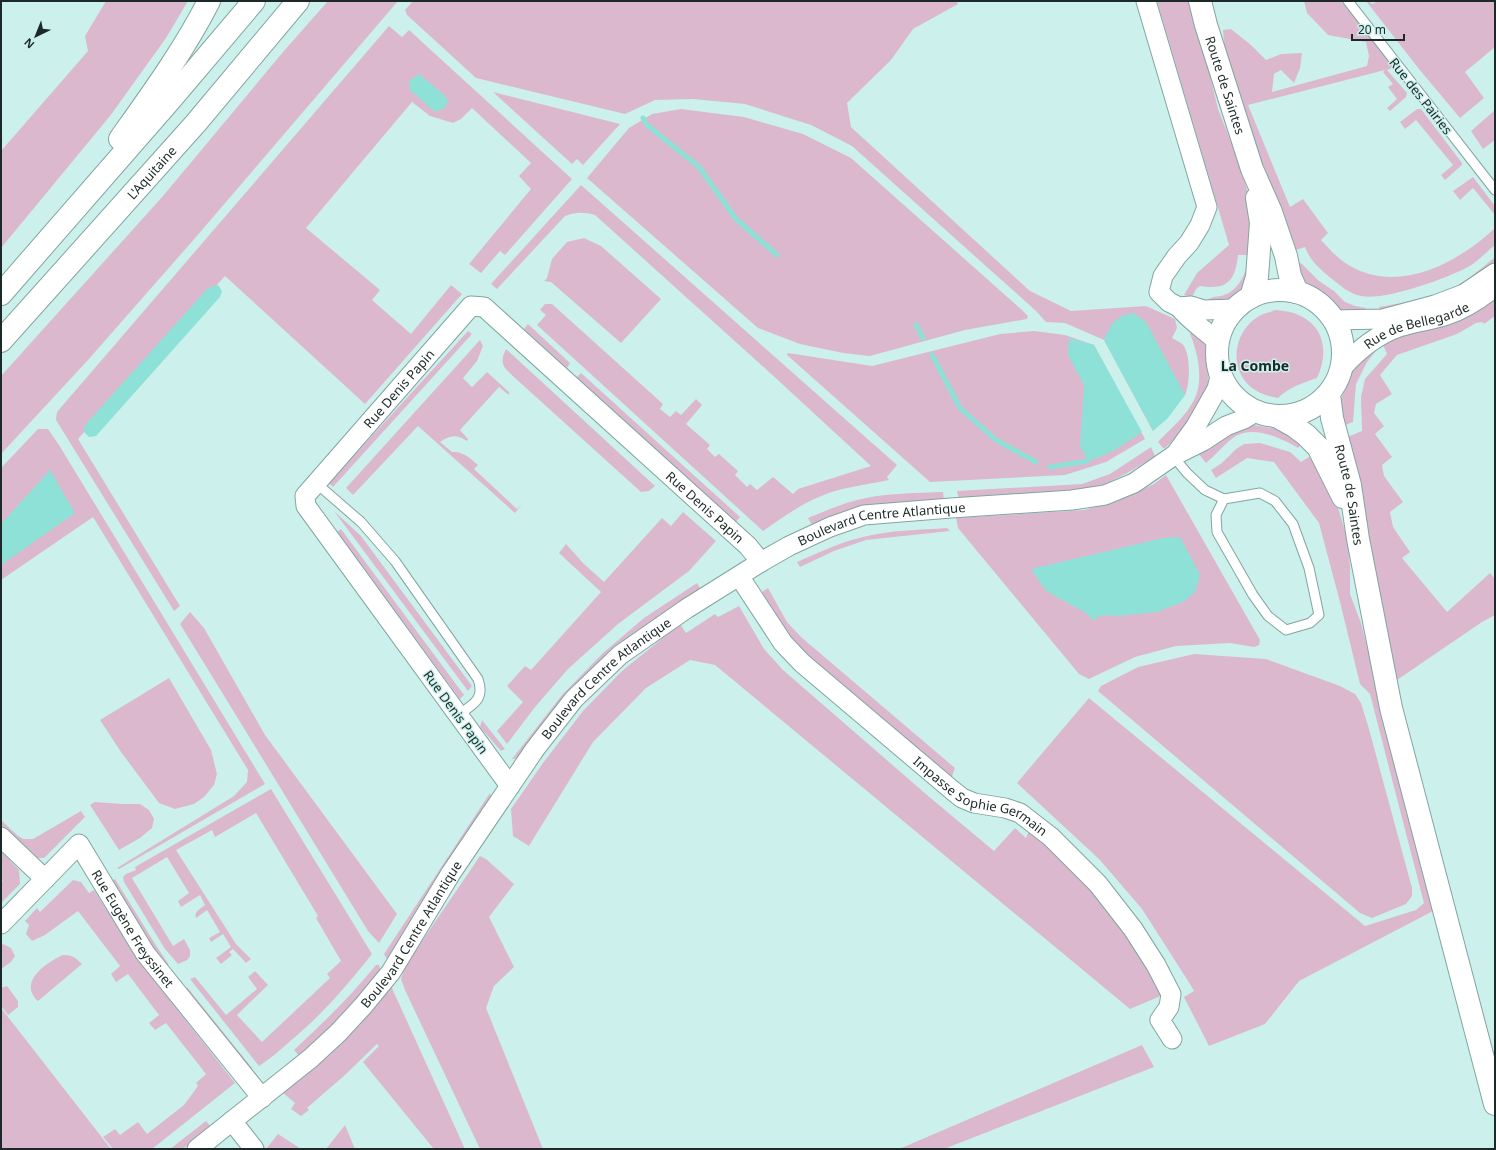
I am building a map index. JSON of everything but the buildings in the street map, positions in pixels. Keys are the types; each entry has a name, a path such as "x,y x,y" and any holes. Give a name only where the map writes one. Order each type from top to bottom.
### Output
{"main road":[{"path":"47,243 165,75 195,28 209,1"},
{"path":"1,294 47,243 254,1"},
{"name":"L'Aquitaine","path":"1,341 196,123 298,1"},
{"name":"Route de Saintes","path":"1200,1 1206,25 1252,169"},
{"path":"1252,169 1272,212 1296,292"},
{"path":"1243,303 1265,292 1281,290 1296,292 1306,295 1322,305 1334,320 1341,335 1344,351 1342,368 1337,382 1318,404 1305,411 1291,415 1267,414 1241,402 1229,389 1218,362 1218,342 1227,319 1243,303 1257,277 1261,223 1252,169"},
{"name":"Route de Saintes","path":"1328,394 1332,418 1350,485 1358,539"},
{"name":"Route de Saintes","path":"1267,414 1300,431 1318,447 1341,491 1358,539"},
{"path":"1358,539 1391,708 1495,1104"}],"street":[{"path":"1146,1 1207,207 1200,225 1189,244 1177,256 1163,276 1159,292 1169,302 1179,307 1186,316 1199,325 1218,342"},
{"name":"Rue de Bellegarde","path":"1334,320 1383,319 1395,317 1435,305 1464,294 1495,273"},
{"name":"Rue de Bellegarde","path":"1342,368 1366,345 1379,338 1398,328 1447,315 1474,303 1495,287"},
{"path":"1179,307 1191,306 1204,310 1243,303"},
{"name":"Rue Denis Papin","path":"510,786 306,506 305,496 471,306 484,307 748,546 761,562"},
{"name":"Boulevard Centre Atlantique","path":"1173,456 1196,426 1217,389 1221,372"},
{"name":"Boulevard Centre Atlantique","path":"197,1149 311,1058 338,1033 363,1006 391,972 450,873 536,749 574,698 620,655 686,609 761,562 803,539 830,527 864,515 1072,500 1105,495 1134,483 1173,456 1203,441 1226,426 1244,419 1267,414"},
{"name":"Impasse Sophie Germain","path":"739,576 783,643 802,663 962,798 974,803 1005,808 1020,813 1051,837 1098,884 1136,935 1156,965 1171,994 1169,1007 1160,1020 1172,1039"},
{"path":"1,837 45,880"},
{"name":"Rue Eugène Freyssinet","path":"1,924 79,844 145,953 262,1098"},
{"path":"232,1121 254,1149"}],"lane":[{"name":"Rue des Pairies","path":"1348,1 1495,190"},
{"path":"1173,456 1204,490 1224,499 1260,493 1275,501 1293,524 1309,568 1319,615 1310,623 1286,630 1268,616 1253,595 1217,532 1216,515 1224,499"},
{"path":"316,483 361,522 395,561 478,679 481,688 480,696 458,715"}],"shaded area":[{"path":"106,1 188,1 166,38 110,116 1,248 1,151 88,51 85,36"},
{"path":"328,1 398,1 196,237 88,360 1,454 1,376 163,196 283,52"},
{"path":"413,1 956,1 958,4 913,29 891,60 847,103 851,127 1030,291 1071,311 1146,306 1175,319 1177,328 1172,338 1183,345 1186,349 1188,362 1189,377 1185,395 1153,431 1104,340 1065,323 1046,322 1036,311 852,146 811,125 745,104 693,99 655,100 625,114 476,78 407,15 405,10"},
{"path":"1157,1 1192,1 1218,109 1242,170 1255,222 1255,255 1238,255 1235,272 1228,282 1217,287 1200,286 1196,289 1192,297 1184,295 1197,273 1229,245"},
{"path":"1304,1 1341,1 1395,67 1387,70 1407,93 1406,97 1390,111 1387,108 1397,99 1388,87 1393,84 1383,72 1385,70 1248,105 1290,207 1303,199 1328,233 1321,240 1346,263 1356,269 1374,275 1393,277 1412,275 1430,270 1448,262 1465,252 1495,228 1495,245 1470,266 1430,283 1399,292 1371,297 1353,293 1335,282 1316,265 1305,247 1290,252 1239,107 1224,43 1223,30 1231,29 1251,45 1266,60 1281,54 1302,53 1300,68 1294,83 1281,70 1274,74 1272,92 1367,66 1369,56 1366,42 1328,35 1307,13"},
{"path":"1366,1 1369,1 1372,4 1378,1 1495,1 1495,47 1465,72 1484,98 1460,118 1419,69"},
{"path":"389,26 402,37 409,30 572,179 505,255 500,251 481,273 469,264 531,189 519,176 531,163 472,108 461,119 453,123 430,116 412,102 306,228 380,290 372,300 411,334 451,285 462,294 365,404 225,276 78,439 180,606 174,611 56,420 57,412"},
{"path":"493,92 620,124 583,165 577,159 572,164"},
{"path":"681,109 744,117 803,134 851,158 1022,310 1028,316 1027,319 965,330 870,356 843,353 800,344 758,328 587,178 629,128 652,114"},
{"path":"1417,109 1421,109 1462,163 1462,165 1445,180 1441,175 1453,165 1416,120 1405,129 1400,122"},
{"path":"1495,110 1495,140 1483,149 1471,131"},
{"path":"1473,177 1495,206 1495,215 1473,188 1460,200 1453,191"},
{"path":"581,185 897,465 887,477 889,480 845,489 812,500 797,508 763,531 537,325 546,315 540,310 545,304 552,304 663,404 660,409 670,417 676,411 681,415 696,399 702,405 686,424 710,445 707,449 715,457 719,454 738,471 735,475 747,487 750,484 757,490 773,477 793,494 798,489 871,466 595,215 580,213 565,216 497,289 491,284"},
{"path":"584,238 601,246 661,299 621,343 551,282 544,281 547,278 552,259 567,242"},
{"path":"1495,257 1495,266 1473,284 1380,314 1379,307 1422,298 1454,287 1463,282"},
{"path":"1298,262 1302,264 1319,281 1334,291 1345,302 1366,308 1367,315 1353,315 1341,310 1310,287 1299,276"},
{"path":"1246,268 1254,268 1243,289 1235,298 1224,304 1205,304 1211,298 1224,295 1232,291 1241,280"},
{"path":"1495,295 1495,316 1484,324 1482,322 1476,323 1457,334 1397,355 1380,375 1392,394 1376,404 1374,413 1384,426 1375,434 1392,457 1382,465 1384,476 1403,502 1390,512 1393,527 1410,552 1402,558 1447,612 1490,573 1495,579 1495,615 1482,622 1394,682 1380,620 1367,523 1345,438 1362,431 1361,397 1365,379 1387,354 1382,342"},
{"path":"1275,310 1301,316 1311,323 1318,331 1322,341 1323,352 1322,365 1317,378 1291,388 1278,398 1258,392 1252,388 1244,380 1239,370 1237,360 1237,349 1245,330 1252,321 1261,315"},
{"path":"528,324 570,363 567,368 524,329"},
{"path":"468,331 472,334 333,487 329,483"},
{"path":"1034,331 1065,335 1094,345 1145,439 1106,462 1065,475 930,482 787,355 788,353 872,366 1000,334"},
{"path":"1192,331 1203,340 1207,350 1209,391 1187,426 1165,448 1163,448 1158,442 1178,422 1191,406 1199,384 1199,367 1190,334"},
{"path":"480,340 483,346 477,361 463,378 472,387 487,372 509,392 509,395 499,387 460,430 468,439 467,441 460,437 454,436 440,442 452,452 463,454 475,462 478,465 474,469 517,509 522,504 515,513 418,426 353,495 346,488"},
{"path":"1376,346 1375,352 1367,362 1356,384 1353,422 1340,427 1339,403 1354,365"},
{"path":"506,349 655,486 649,491 641,492 515,378 506,369 503,363"},
{"path":"581,373 740,517 735,523 577,377"},
{"path":"1254,425 1282,430 1303,443 1298,448 1268,434 1251,432 1236,436 1206,463 1198,453 1239,427"},
{"path":"38,429 48,429 59,445 265,784 119,869 117,868 234,796 247,782 248,770 93,517 1,580 1,468"},
{"path":"1260,443 1290,452 1301,462 1312,455 1334,494 1347,538 1350,566 1350,594 1361,623 1435,910 1299,981 1265,1024 1209,1046 1184,997 1194,991 1142,909 1100,860 1017,783 1089,698 1365,926 1416,910 1424,903 1370,694 1360,684 1319,523 1274,462 1247,458 1216,478 1211,470 1222,463 1236,449 1244,444"},
{"path":"1151,447 1155,456 1134,469 1096,487 1064,495 1028,498 959,499 957,491 1082,484 1110,474"},
{"path":"1166,475 1260,640 1259,645 1254,647 1230,643 1176,646 1135,657 1089,679 1079,674 958,528 956,518 1084,510 1120,500 1154,484"},
{"path":"943,492 944,500 865,506 812,525 808,518 844,504 875,496"},
{"path":"334,511 361,536 472,686 468,691"},
{"path":"683,512 716,541 689,571 618,624 568,669 535,707 507,744 497,731 523,702 507,686 525,666 531,670 601,592 559,553 566,544 584,564 604,582 662,518 671,526"},
{"path":"947,528 950,531 866,540 834,551 800,567 797,562 854,539 894,532"},
{"path":"341,529 464,695 460,699 337,532"},
{"path":"697,583 701,590 522,758 512,759 562,695 603,653 644,618"},
{"path":"768,588 787,622 801,637 955,768 951,779 796,647 775,617 762,592"},
{"path":"739,606 764,649 783,670 994,851 1015,828 1026,838 1029,830 1081,878 1127,935 1163,995 1130,1009 715,665 690,660 646,688 593,742 529,846 513,836 511,809 543,763 583,711 622,671 680,624 686,633 715,614 718,617"},
{"path":"190,612 204,628 265,735 397,914 379,943 368,931 180,624"},
{"path":"1194,654 1266,659 1340,686 1355,694 1361,703 1369,729 1412,888 1412,896 1406,904 1372,918 1360,913 1098,691 1101,686 1138,667"},
{"path":"169,678 211,750 217,774 214,785 204,797 194,804 175,809 159,803 121,752 100,720"},
{"path":"482,720 505,749 501,751 480,727"},
{"path":"271,789 372,954 322,1012 278,1052 259,1066 190,979 195,977 226,1015 257,989 248,977 255,971 268,985 237,1015 262,1042 330,978 327,974 341,961 316,918 318,916 256,813 215,837 212,830 176,850 236,944 251,959 246,963 233,949 229,952 232,955 221,964 216,958 231,947 223,934 211,942 209,938 220,932 207,910 196,918 196,914 199,909 205,905 200,895 181,907 178,901 189,893 167,857 132,878 173,946 184,939 190,950 190,956 187,960 178,964 165,949 124,882 123,877 126,874 136,870 135,867"},
{"path":"490,793 492,803 388,961 384,954"},
{"path":"95,802 140,804 149,810 154,819 152,828 140,838 119,850 90,805"},
{"path":"81,811 85,817 44,858 31,858 1,829 1,820 23,839 33,839"},
{"path":"1,851 19,870 20,884 1,903 1,883 3,881 1,879"},
{"path":"480,856 486,859 514,884 489,917 514,967 494,986 486,1008 543,1149 480,1149 401,979 405,966"},
{"path":"115,879 169,965 161,964 109,882"},
{"path":"73,880 81,882 89,893 94,890 139,961 235,1083 152,1149 113,1149 103,1137 115,1129 120,1135 138,1122 147,1134 184,1105 198,1086 196,1083 206,1074 166,1023 155,1030 149,1023 159,1015 128,974 116,982 111,974 120,966 78,911 45,935 32,941 26,934 29,925 25,921 37,908 40,912"},
{"path":"3,944 11,948 15,956 11,962 1,969 1,945"},
{"path":"63,955 74,957 82,964 38,1001 32,994 32,980 49,962"},
{"path":"376,965 379,965 381,972 351,1010 300,1057 294,1050 357,988"},
{"path":"7,986 18,1001 18,1007 8,1015 1,1006 1,988"},
{"path":"391,986 465,1149 431,1149 433,1148 363,1062 379,1046 377,1044 345,1075 307,1108 309,1110 301,1116 291,1109 295,1103 282,1092 329,1056"},
{"path":"187,987 252,1068 248,1072 186,996"},
{"path":"1,1008 111,1149 1,1149"},
{"path":"1142,1045 1154,1067 944,1149 899,1149"},
{"path":"206,1121 211,1127 183,1149 170,1149"},
{"path":"345,1125 355,1149 326,1149"},
{"path":"278,1134 298,1147 299,1149 266,1149"}],"water":[{"path":"419,74 444,95 448,101 443,109 434,111 410,90 409,81"},
{"path":"218,285 222,291 220,297 96,436 89,437 84,432 85,425 208,288"},
{"path":"1134,313 1146,322 1185,395 1168,418 1153,431 1104,340 1114,322 1122,316"},
{"path":"1069,338 1094,345 1142,432 1110,452 1088,461 1080,446 1084,385 1068,355"},
{"path":"50,470 75,513 1,565 1,524"},
{"path":"1180,537 1200,575 1195,592 1183,602 1157,612 1118,616 1103,615 1093,620 1086,613 1046,591 1031,569 1163,538"}],"waterway":[{"path":"643,118 647,125 699,167 736,219 777,255"},
{"path":"916,325 923,338"},
{"path":"932,355 960,408 996,440 1036,462"},
{"path":"1050,467 1088,461"}],"district":[{"name":"La Combe","path":"1255,366"}]}
